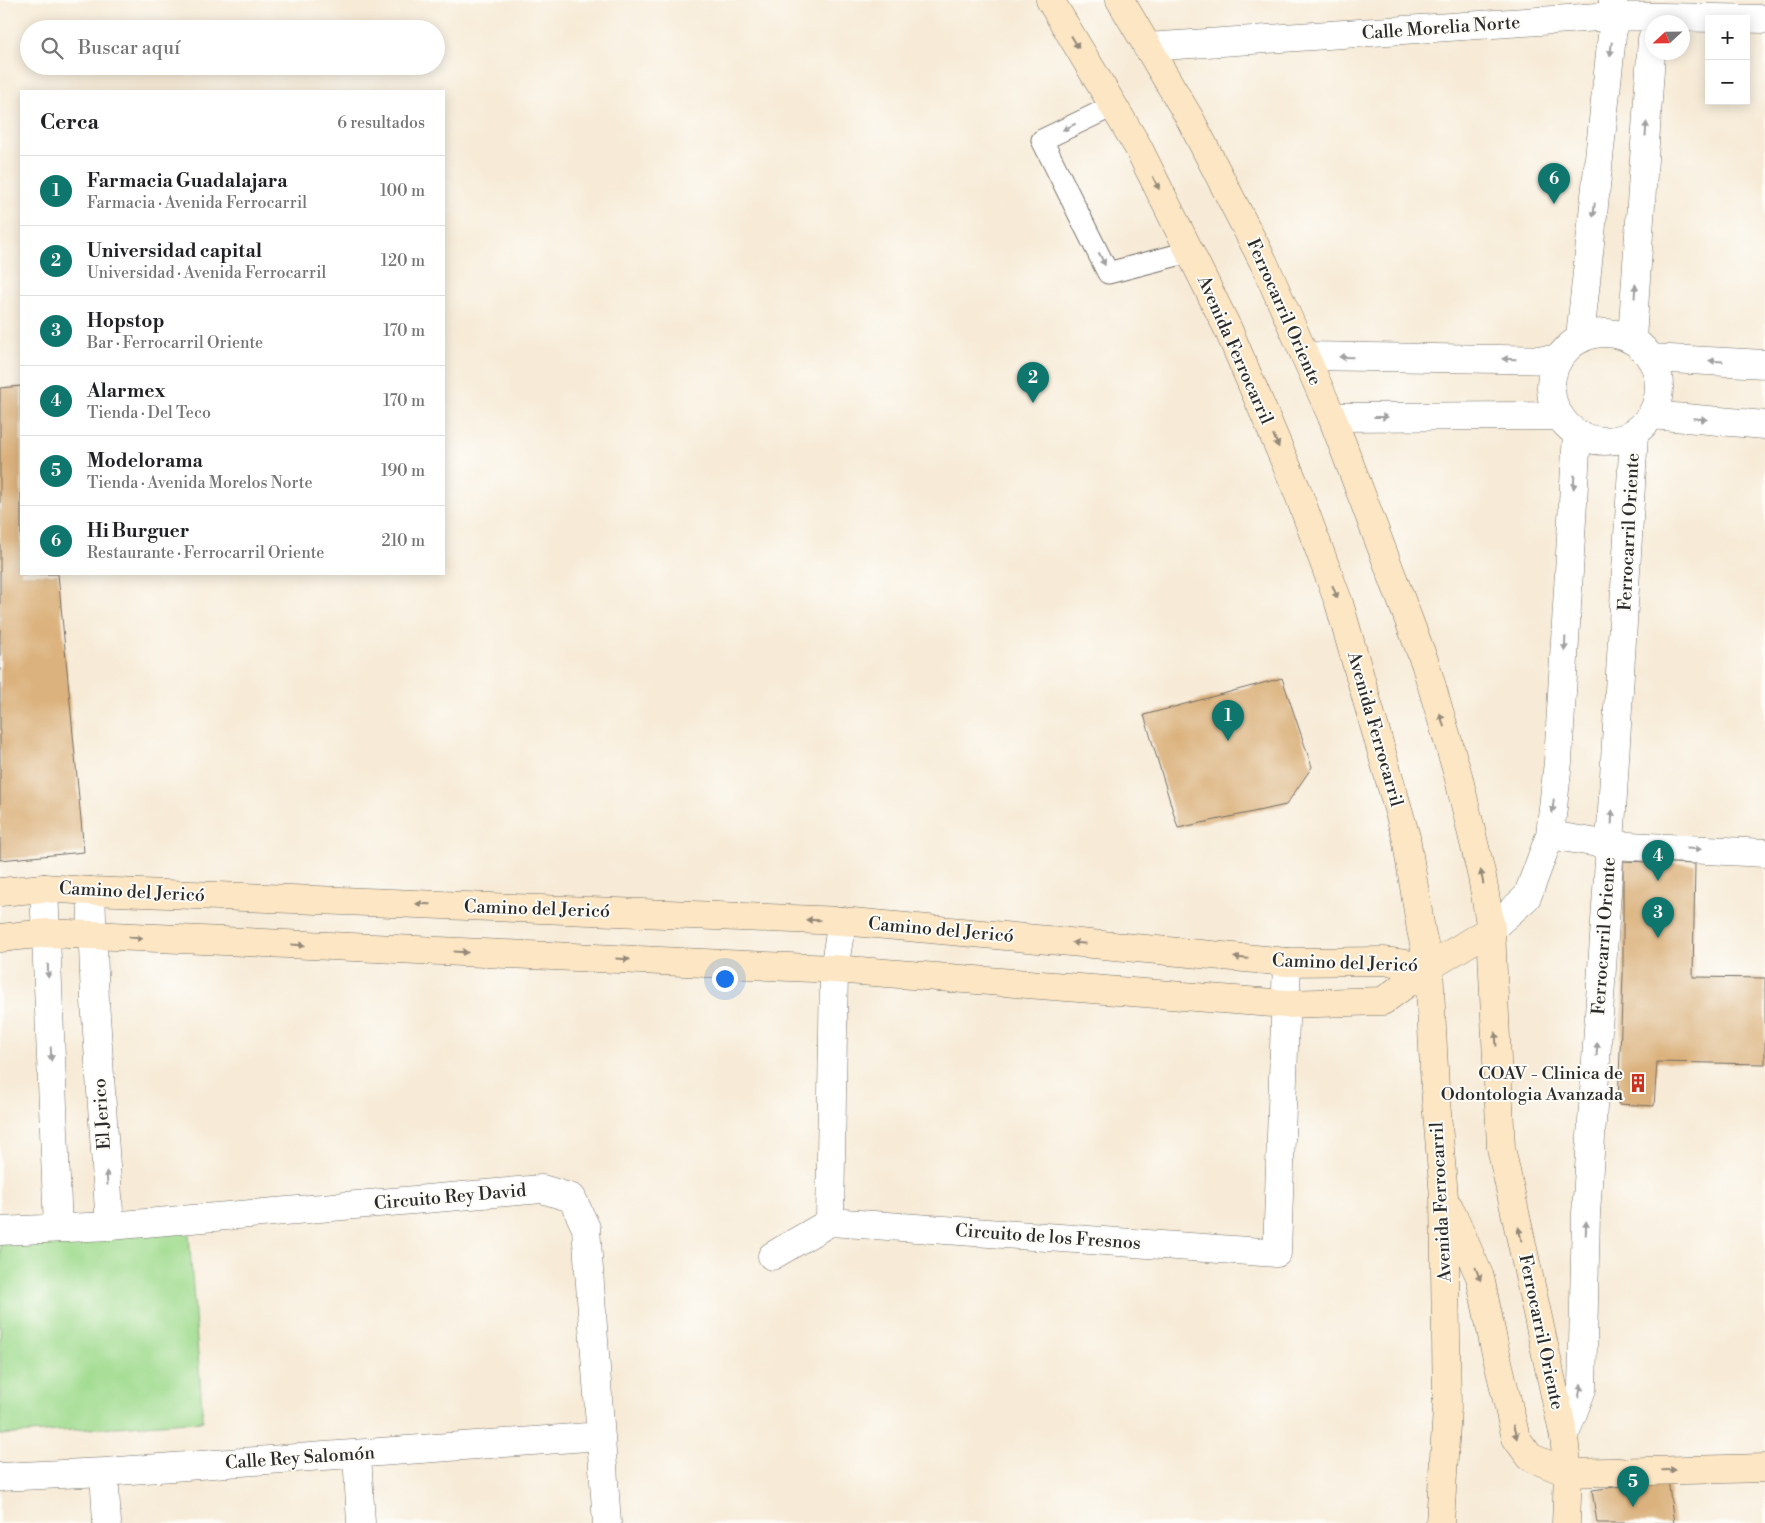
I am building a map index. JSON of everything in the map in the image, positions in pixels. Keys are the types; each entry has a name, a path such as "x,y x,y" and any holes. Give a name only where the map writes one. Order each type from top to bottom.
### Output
{"main road":[{"name":"Avenida Ferrocarril","path":"1050,0 1138,147 1228,329 1293,481 1339,603 1406,838 1429,967 1435,1089 1444,1197 1447,1408 1440,1523"},
{"name":"Ferrocarril Oriente","path":"1120,0 1189,117 1264,263 1332,417 1425,663 1458,775 1482,878 1491,929 1501,1148 1564,1436 1568,1473 1566,1523"},
{"name":"Camino del Jericó","path":"0,892 44,888 842,921 1287,962 1385,961 1429,967"},
{"path":"1429,967 1491,929"},
{"name":"Camino del Jericó","path":"0,938 47,933 834,969 1286,1004 1383,1000 1429,967"},
{"path":"1444,1197 1480,1277 1516,1438 1530,1457 1568,1473 1765,1468"}],"street":[{"name":"Calle Morelia Norte","path":"1147,48 1614,8 1645,17"},
{"path":"1580,338 1614,8"},
{"name":"Calle Morelia Norte","path":"1690,19 1765,19"},
{"path":"1641,349 1652,60"},
{"path":"1599,333 1616,334 1641,349 1656,366 1659,385 1657,404 1643,424 1617,441 1598,441 1580,436 1568,425 1556,409 1551,393 1552,376 1558,360 1568,346 1580,338 1599,333"},
{"path":"1641,349 1765,364"},
{"path":"1305,356 1558,360"},
{"path":"1332,417 1568,425"},
{"path":"1643,424 1765,425"},
{"name":"Ferrocarril Oriente","path":"1564,1436 1582,1389 1586,1214 1610,845 1643,424"},
{"path":"1491,929 1528,897 1550,835 1558,762 1568,425"},
{"path":"1550,835 1610,845 1765,853"},
{"path":"44,888 58,1228"},
{"name":"El Jerico","path":"91,891 95,1001 110,1226"},
{"path":"772,1256 830,1222 834,969 842,921"},
{"name":"Circuito de los Fresnos","path":"830,1222 1277,1253 1287,962"},
{"name":"Circuito Rey David","path":"0,1231 110,1226 542,1190 572,1198 586,1228 607,1523"},
{"name":"Calle Rey Salomón","path":"0,1477 104,1472 600,1436"},
{"path":"357,1454 361,1523"},
{"path":"104,1472 107,1523"}],"lane":[{"path":"1113,106 1042,140 1108,273 1189,252"}],"green space":[{"path":"188,1222 203,1421 0,1435 0,1236"}],"building":[{"path":"20,386 20,575 58,575 84,852 0,860 0,388"},
{"path":"1282,678 1312,767 1286,805 1178,828 1144,715"},
{"path":"1623,861 1695,864 1693,977 1765,978 1765,1064 1657,1062 1654,1106 1618,1104 1623,976"},
{"path":"1668,1480 1674,1523 1597,1523 1592,1490"}],"place":[{"name":"Hi Burguer","path":"1554,204"},
{"name":"Universidad capital","path":"1033,403"},
{"name":"Farmacia Guadalajara","path":"1228,741"},
{"name":"Alarmex","path":"1658,881"},
{"name":"Hopstop","path":"1658,938"},
{"name":"COAV - Clinica de Odontologia Avanzada","path":"1638,1083"},
{"name":"Modelorama","path":"1633,1507"}]}
